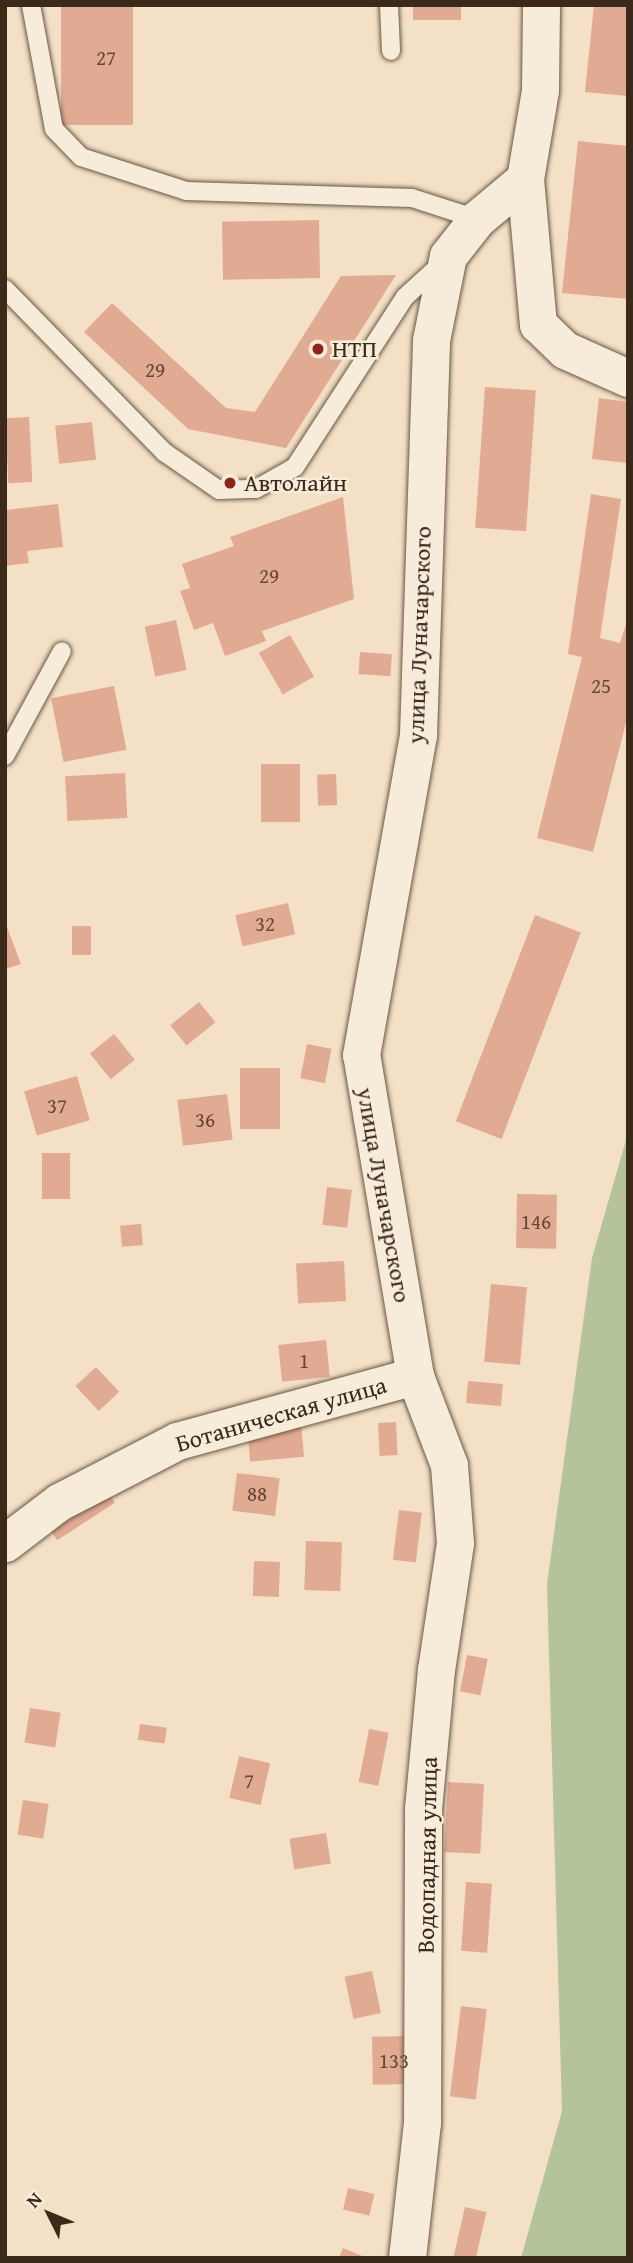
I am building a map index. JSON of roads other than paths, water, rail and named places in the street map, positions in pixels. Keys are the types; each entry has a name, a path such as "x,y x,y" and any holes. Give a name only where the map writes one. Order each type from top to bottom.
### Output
{"street":[{"path":"541,5 540,90 525,179 538,324 565,350 628,378"},
{"name":"улица Луначарского","path":"415,1376 361,1055 418,735 431,340 448,256 477,219 525,179"},
{"name":"Ботаническая улица","path":"5,1544 59,1502 177,1441 415,1376"},
{"name":"Водопадная улица","path":"407,2258 422,2123 423,1809 436,1670 454,1543 449,1465 415,1376"}],"lane":[{"path":"31,5 54,129 81,157 186,191 412,198 477,219"},
{"path":"389,5 391,51"},
{"path":"5,289 164,452 219,490 256,489 295,467 405,297 448,256"},
{"path":"5,756 62,651"}],"place":[{"name":"НТП","path":"318,349"},
{"name":"Автолайн","path":"230,483"}]}
